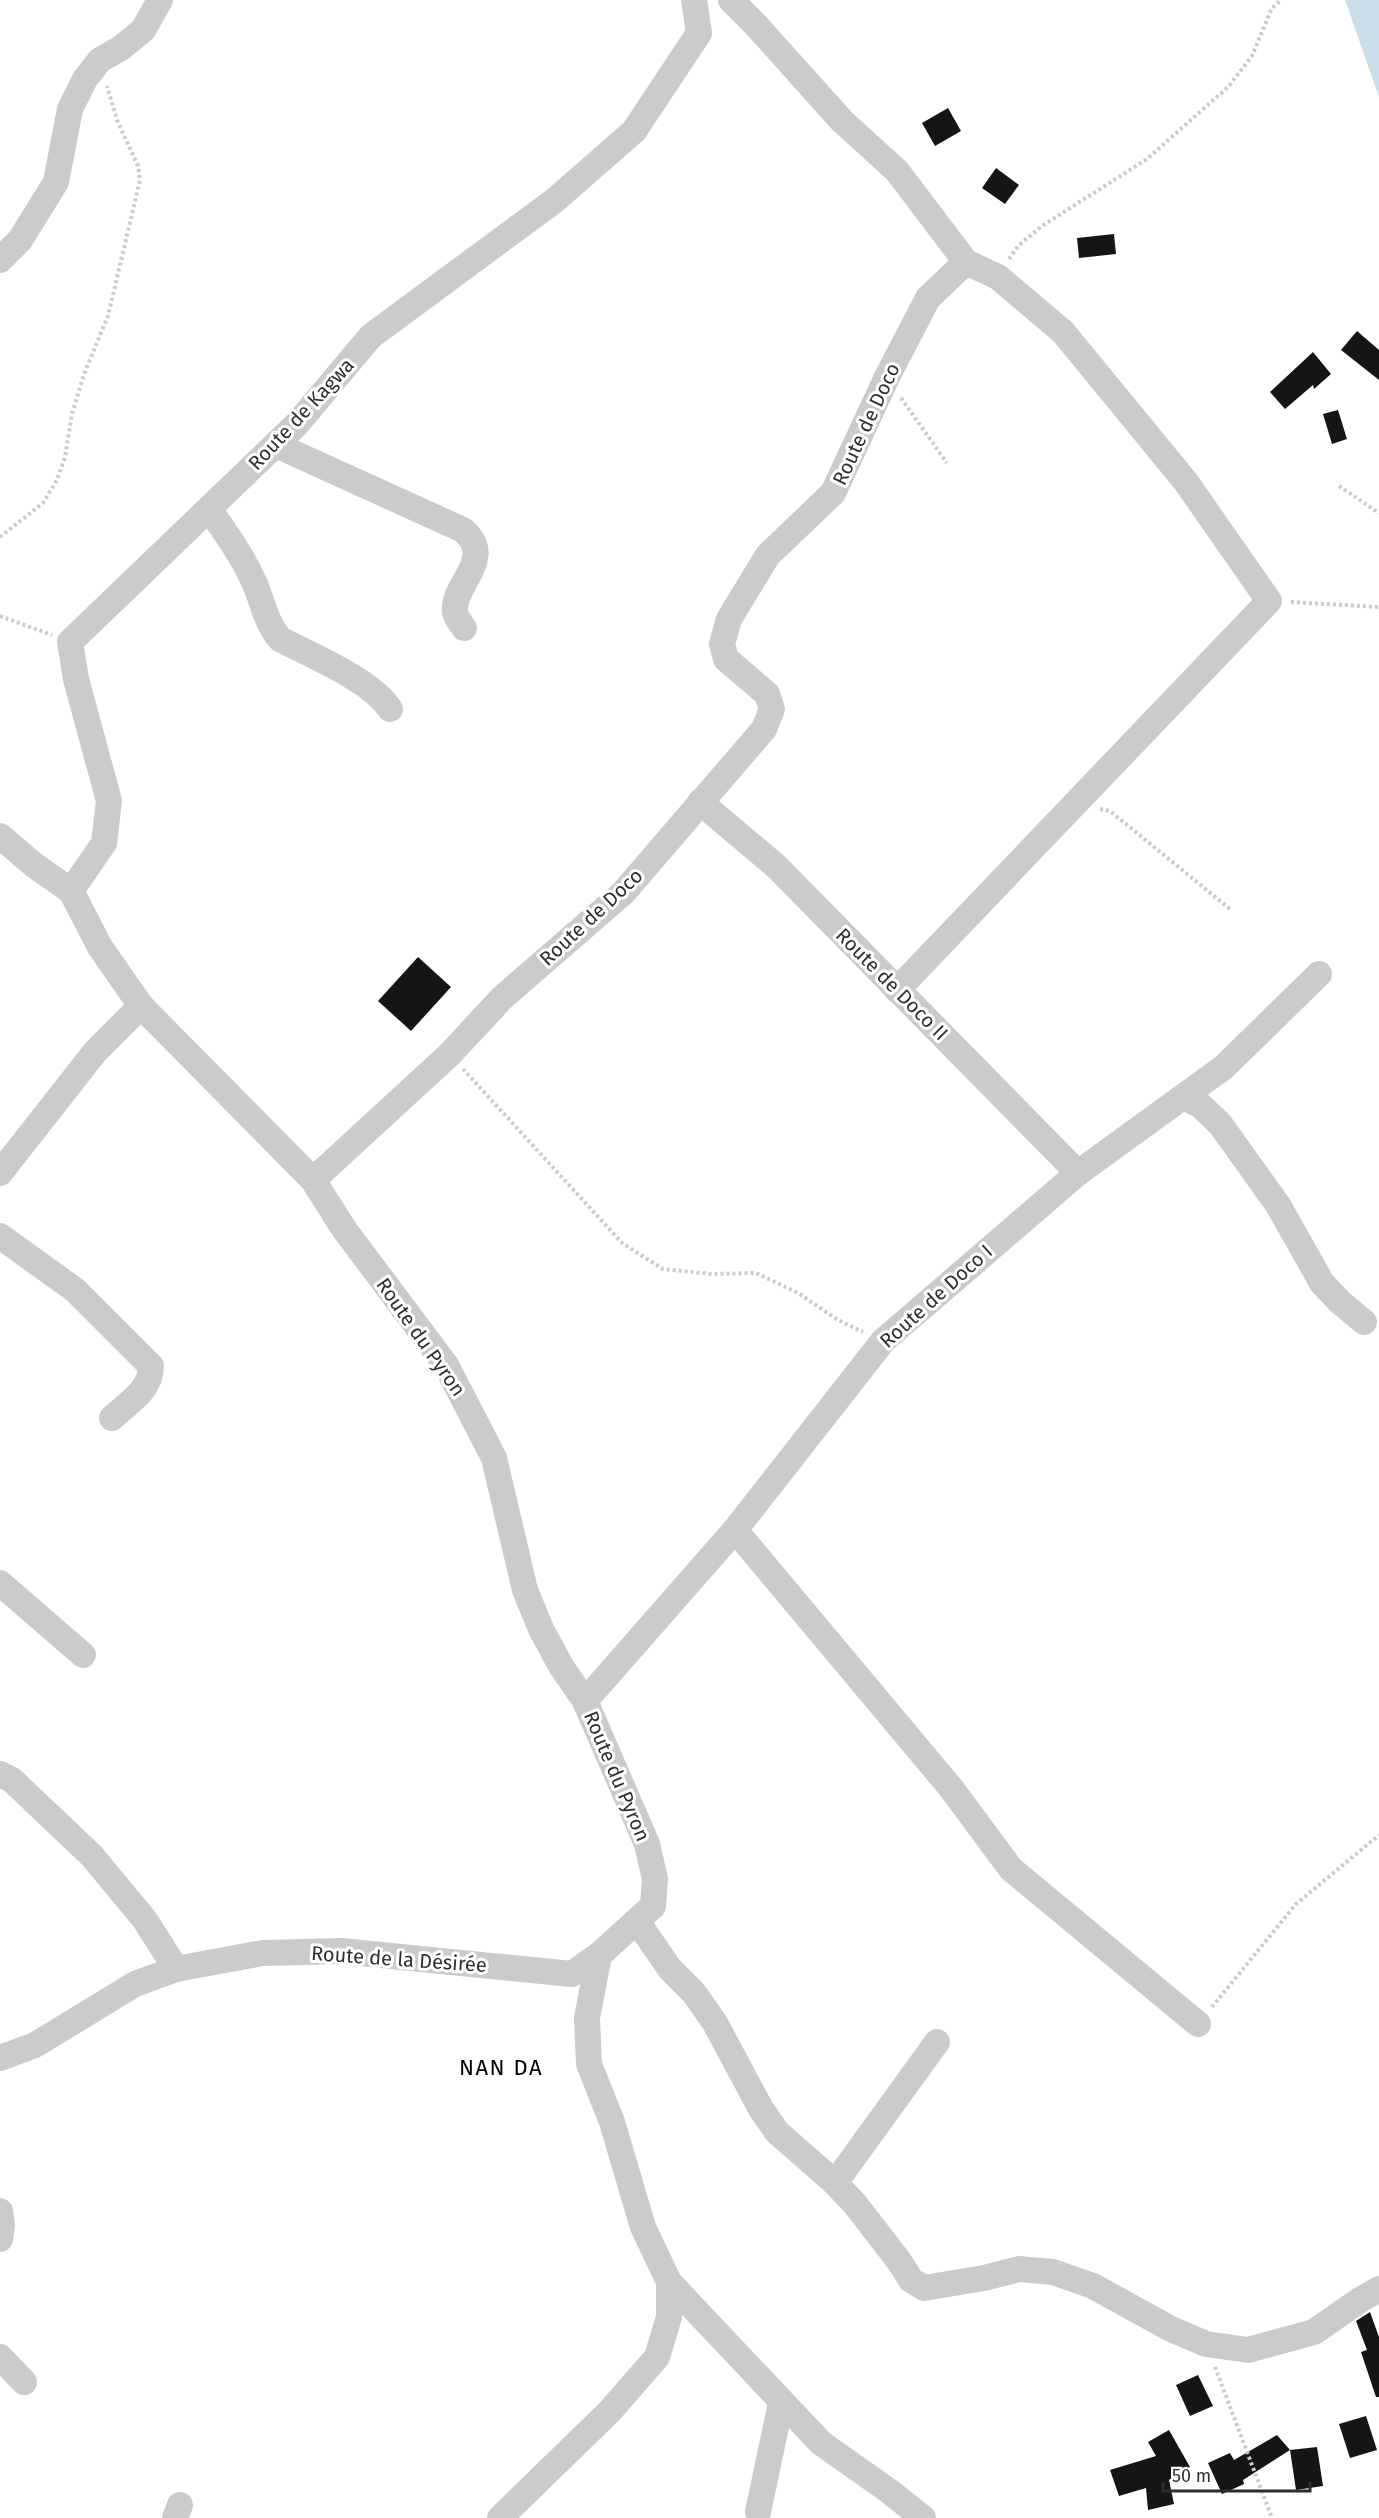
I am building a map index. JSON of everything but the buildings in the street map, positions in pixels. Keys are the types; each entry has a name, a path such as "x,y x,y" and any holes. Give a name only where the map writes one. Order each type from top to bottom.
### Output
{"street":[{"path":"0,260 20,240 56,182 70,109 86,78 100,60 121,48 143,30 160,0"},
{"name":"Route de Kagwa","path":"70,642 297,424 371,336 554,201 634,131 699,33 694,0"},
{"path":"731,0 842,122 897,171 966,262 998,277 1064,332 1186,482 1269,601 897,990"},
{"name":"Route de Doco","path":"313,1180 450,1054 502,998 623,893 764,729 772,709 767,693 726,659 723,644 729,619 768,555 833,493 928,297 966,262"},
{"path":"276,445 463,530 470,536 475,545 475,560 456,603 455,612 464,628"},
{"path":"209,509 238,550 256,585 272,629 280,639 364,684 382,696 390,709"},
{"path":"70,642 76,679 110,801 104,843 70,891"},
{"name":"Route de Doco II","path":"700,802 777,867 1078,1173"},
{"name":"Route du Pyron","path":"0,836 70,891 100,947 141,1006 313,1180 344,1229 446,1365 472,1413 494,1458 525,1590 541,1629 561,1666 585,1701 647,1844 655,1879 653,1906 599,1955"},
{"name":"Route de Doco I","path":"585,1701 735,1530 883,1341 1078,1173 1224,1067 1319,974"},
{"path":"0,1173 95,1052 141,1006"},
{"path":"1183,1098 1200,1106 1220,1124 1278,1205 1322,1283 1364,1322"},
{"path":"0,1236 75,1290 151,1366 151,1379 146,1387 112,1418"},
{"path":"735,1530 951,1788 1011,1869 1198,2024"},
{"path":"0,1583 84,1655"},
{"path":"0,1774 12,1780 92,1856 145,1920 176,1969"},
{"path":"637,1921 657,1952 694,1993 710,2016 761,2109 777,2132 835,2183 876,2230 911,2280 924,2288 1019,2270 1053,2272 1093,2286 1171,2329 1206,2344 1248,2350 1314,2332 1379,2289"},
{"name":"Route de la Désirée","path":"0,2058 35,2045 135,1984 176,1969 263,1953 341,1951 572,1974 599,1955"},
{"path":"599,1955 587,2018 589,2064 612,2122 643,2227 669,2282 821,2443 889,2490 923,2518"},
{"path":"835,2183 936,2042"},
{"path":"0,2211 2,2226 0,2239"},
{"path":"500,2518 610,2411 657,2356 669,2317 669,2282"},
{"path":"0,2357 24,2382"},
{"path":"758,2512 781,2403"}],"path":[{"path":"998,277 1018,246 1042,226 1147,159 1228,87 1252,56 1272,8 1281,0"},
{"path":"0,537 43,503 57,480 65,457 72,414 84,374 108,316 140,180 138,166 117,120 100,60"},
{"path":"887,378 947,463"},
{"path":"1339,486 1379,513"},
{"path":"1269,601 1379,607"},
{"path":"0,616 70,642"},
{"path":"1076,803 1110,811 1230,909"},
{"path":"450,1054 622,1243 663,1269 712,1274 756,1273 798,1293 838,1320 883,1341"},
{"path":"1198,2024 1296,1905 1379,1835"},
{"path":"1206,2344 1272,2518"}],"water":[{"path":"1345,0 1379,0 1379,97"}],"district":[{"name":"NAN DA","path":"501,2067"}]}
